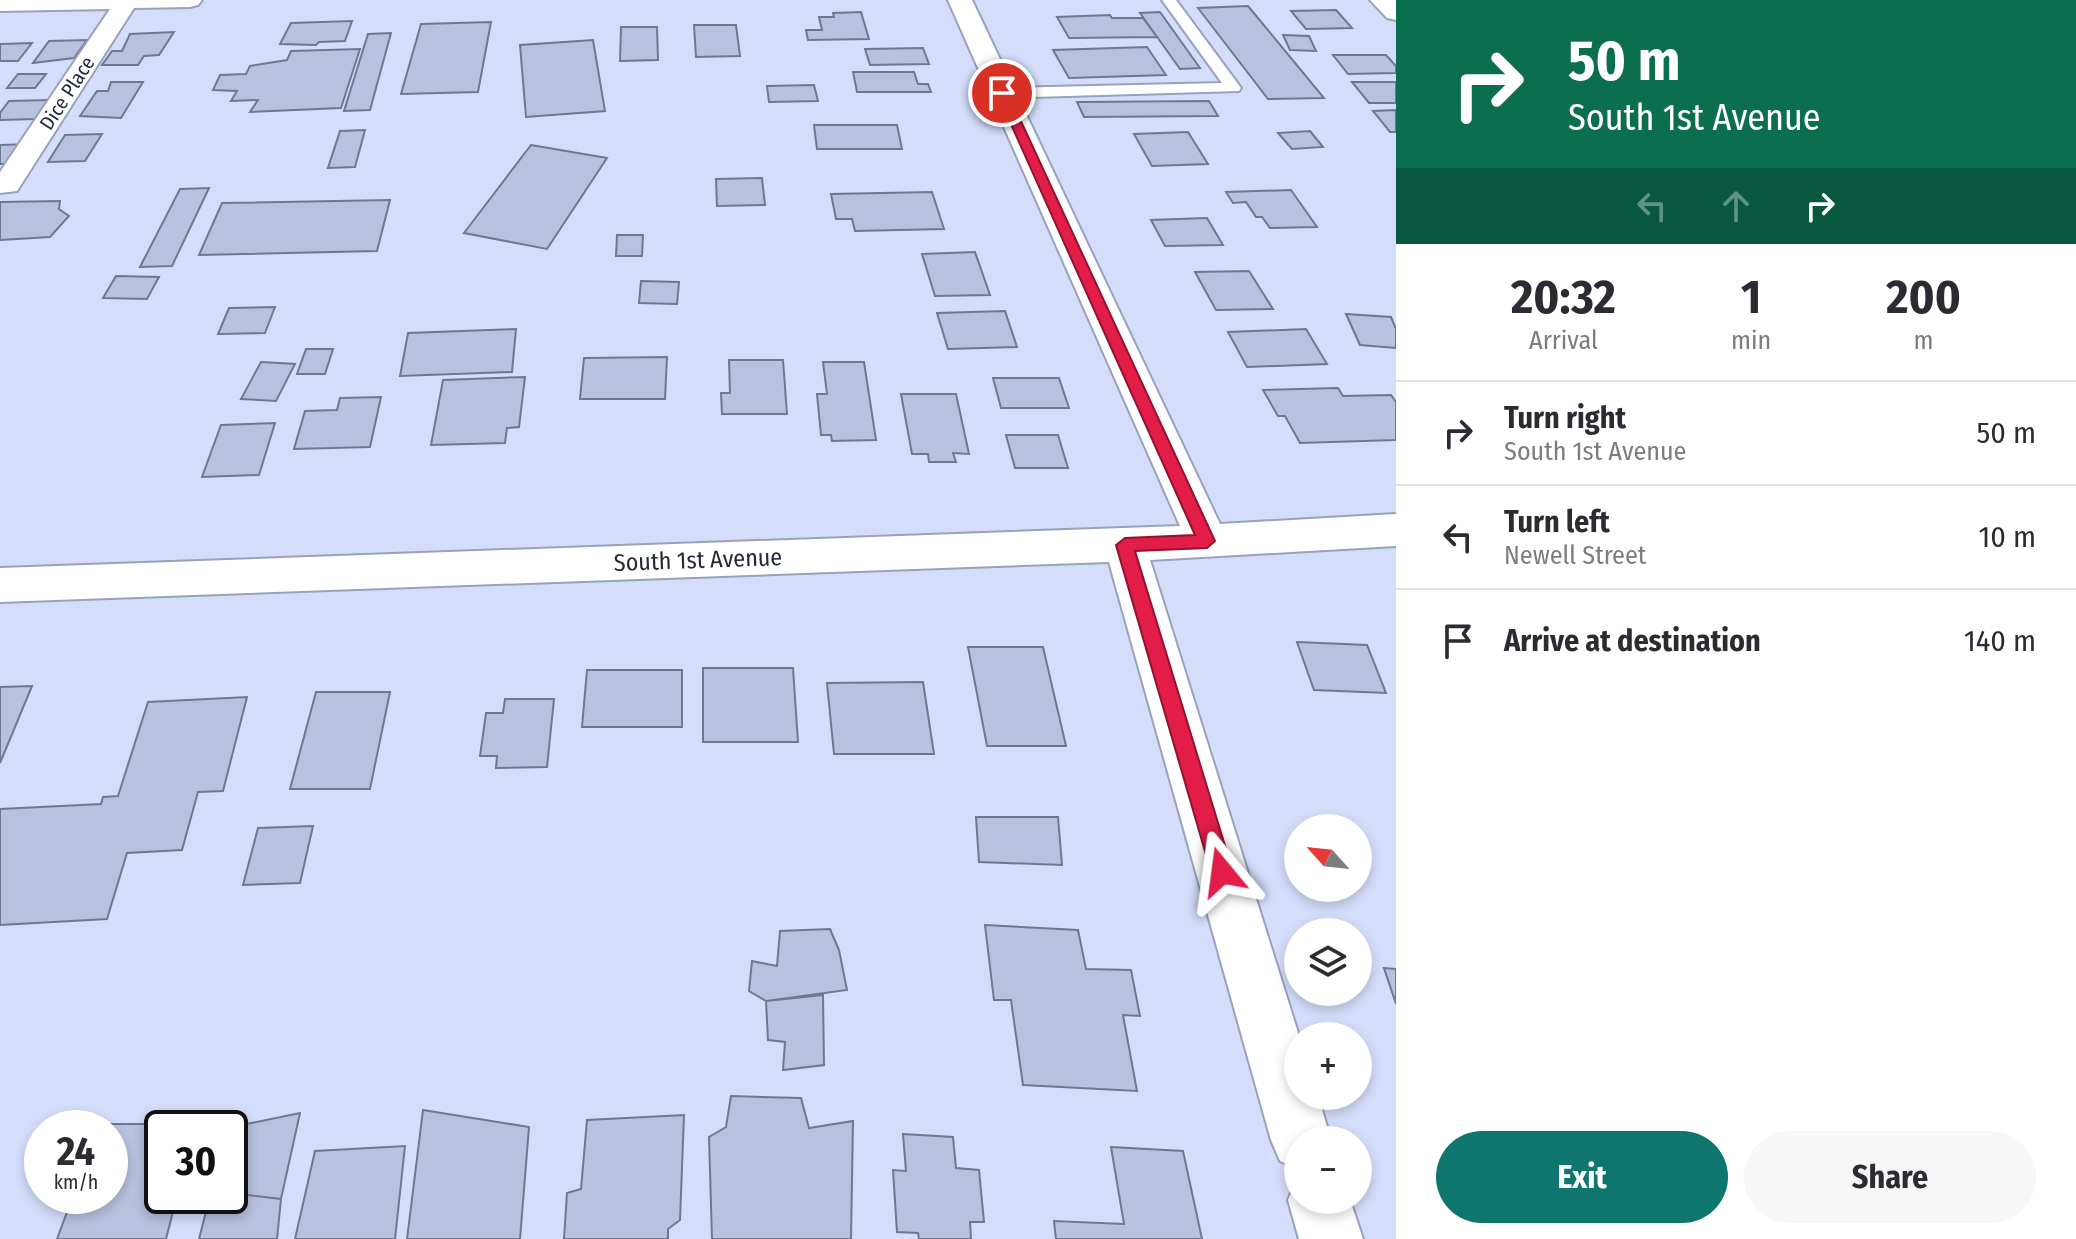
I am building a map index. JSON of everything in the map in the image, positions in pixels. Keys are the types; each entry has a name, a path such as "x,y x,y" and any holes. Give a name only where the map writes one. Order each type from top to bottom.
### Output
{"street":[{"path":"0,4 190,0"},
{"path":"960,0 1207,541"},
{"path":"1382,0 1396,13"},
{"name":"Dice Place","path":"6,185 127,1"},
{"name":"South 1st Avenue","path":"0,585 1125,545 1396,530"},
{"path":"1125,545 1297,1126"},
{"path":"1323,1214 1331,1239"}],"lane":[{"path":"1002,93 1233,88 1169,0"}],"building":[{"path":"1248,6 1324,98 1268,99 1198,8"},
{"path":"1336,10 1352,28 1306,29 1291,11"},
{"path":"861,12 869,39 808,40 806,30 822,30 819,17"},
{"path":"1160,12 1200,68 1180,69 1140,13"},
{"path":"1110,15 1112,18 1143,18 1157,37 1069,38 1057,17"},
{"path":"352,21 345,41 319,42 316,45 280,44 291,23"},
{"path":"491,22 478,92 401,94 421,24"},
{"path":"694,25 736,25 740,56 696,57"},
{"path":"621,27 657,27 658,60 620,61"},
{"path":"174,32 159,55 144,56 138,65 102,65 112,51 122,51 130,34"},
{"path":"391,33 370,110 344,111 368,34"},
{"path":"1283,35 1309,36 1316,51 1290,50"},
{"path":"87,40 74,58 33,63 49,41"},
{"path":"593,40 605,111 526,117 520,45"},
{"path":"32,43 18,61 0,61 0,44"},
{"path":"1147,47 1166,75 1069,78 1053,50"},
{"path":"923,48 929,64 870,65 865,49"},
{"path":"360,49 341,108 250,112 258,100 231,101 237,91 213,90 220,75 246,74 250,66 287,60 291,51"},
{"path":"1333,55 1386,55 1396,66 1396,73 1348,74"},
{"path":"853,72 914,72 918,84 928,84 931,92 857,92"},
{"path":"18,74 46,74 35,88 7,88"},
{"path":"111,82 143,82 121,118 80,116 97,91 108,91"},
{"path":"1352,82 1396,82 1396,103 1369,103"},
{"path":"814,85 818,101 769,102 767,86"},
{"path":"48,100 35,119 0,120 0,113 9,101"},
{"path":"1209,101 1218,116 1084,117 1077,102"},
{"path":"1396,110 1396,132 1390,132 1373,111"},
{"path":"814,125 897,125 902,149 817,149"},
{"path":"365,130 355,167 328,168 340,131"},
{"path":"1310,131 1323,147 1292,149 1278,133"},
{"path":"1188,132 1208,164 1152,166 1134,134"},
{"path":"102,134 85,161 48,162 65,135"},
{"path":"30,144 17,164 0,164 0,145"},
{"path":"531,145 607,158 547,249 464,233"},
{"path":"762,178 765,205 717,206 716,179"},
{"path":"209,188 172,266 140,267 180,189"},
{"path":"1291,190 1317,227 1270,228 1262,217 1256,217 1246,202 1233,203 1226,192"},
{"path":"932,192 944,229 855,231 852,219 836,219 831,194"},
{"path":"390,200 377,251 199,255 222,203"},
{"path":"60,201 59,209 69,216 50,237 0,240 0,202"},
{"path":"1207,218 1223,245 1165,246 1151,220"},
{"path":"617,235 643,235 642,256 616,256"},
{"path":"975,252 990,295 935,296 922,254"},
{"path":"1249,271 1273,309 1216,310 1195,272"},
{"path":"116,276 159,277 147,299 103,298"},
{"path":"641,281 679,282 677,304 639,303"},
{"path":"275,307 265,333 218,334 229,308"},
{"path":"1005,311 1017,347 948,349 937,313"},
{"path":"1346,314 1391,317 1396,329 1396,348 1360,345"},
{"path":"516,329 512,372 400,376 408,333"},
{"path":"1306,329 1327,364 1247,367 1228,332"},
{"path":"306,349 333,349 325,374 297,374"},
{"path":"667,357 665,399 580,399 584,358"},
{"path":"729,360 783,360 787,414 722,414 721,393 730,393"},
{"path":"261,362 295,364 276,401 241,399"},
{"path":"823,362 864,362 876,440 832,441 831,435 821,435 817,394 827,394"},
{"path":"525,377 519,427 507,428 505,443 431,445 443,380"},
{"path":"993,378 1059,378 1069,408 1001,408"},
{"path":"1338,388 1343,396 1391,395 1396,402 1396,440 1300,443 1285,416 1278,416 1263,390"},
{"path":"901,394 956,394 969,454 953,453 956,462 929,462 928,454 912,454"},
{"path":"381,397 370,447 294,449 305,411 337,410 340,398"},
{"path":"275,423 259,475 202,477 221,425"},
{"path":"1006,435 1058,435 1068,468 1015,468"},
{"path":"1297,642 1367,645 1386,693 1314,690"},
{"path":"968,647 1043,647 1066,746 987,746"},
{"path":"703,668 793,668 798,742 703,742"},
{"path":"587,670 682,670 682,727 582,727"},
{"path":"923,682 934,754 834,754 827,683"},
{"path":"32,686 0,763 0,687"},
{"path":"316,692 390,692 370,789 290,789"},
{"path":"247,697 223,791 198,792 182,850 127,853 107,919 0,925 0,809 101,804 103,797 118,796 148,702"},
{"path":"505,699 554,699 547,767 496,768 497,756 480,756 486,713 503,713"},
{"path":"976,817 1058,817 1062,865 979,862"},
{"path":"313,826 300,883 243,885 258,828"},
{"path":"985,925 1078,930 1086,969 1131,970 1140,1016 1123,1015 1137,1091 1023,1085 1011,1000 994,1000"},
{"path":"830,929 839,950 847,990 766,1001 749,991 752,961 777,966 780,931"},
{"path":"1384,968 1396,969 1396,1004"},
{"path":"823,995 824,1065 783,1070 785,1042 768,1040 766,1001"},
{"path":"731,1096 801,1098 809,1128 853,1121 851,1239 712,1239 709,1137 726,1127"},
{"path":"423,1110 529,1127 520,1239 407,1239"},
{"path":"300,1113 281,1199 248,1195 248,1124"},
{"path":"684,1115 680,1220 668,1229 668,1239 564,1239 567,1193 581,1189 587,1120"},
{"path":"128,1124 144,1124 144,1214 172,1214 166,1239 57,1239 66,1214 128,1214"},
{"path":"903,1134 953,1137 956,1168 979,1170 984,1222 970,1222 971,1239 919,1239 918,1233 897,1232 893,1170 906,1171"},
{"path":"405,1146 395,1239 295,1239 315,1151"},
{"path":"1111,1147 1183,1151 1202,1239 1056,1239 1054,1221 1124,1224"},
{"path":"248,1195 281,1199 277,1239 199,1239 205,1214 248,1214"}],"route":[{"path":"1002,93 1207,541 1125,545 1222,872"}]}
